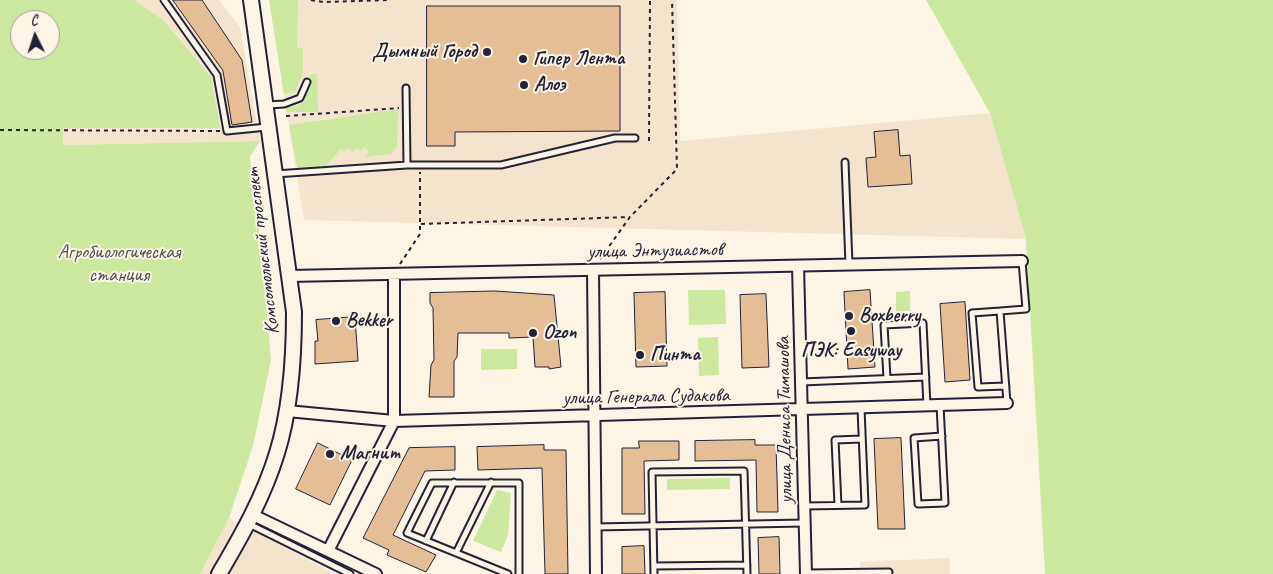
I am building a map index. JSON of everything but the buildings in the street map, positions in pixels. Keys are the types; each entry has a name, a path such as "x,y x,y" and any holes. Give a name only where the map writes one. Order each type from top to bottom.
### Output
{"street":[{"name":"Комсомольский проспект","path":"219,574 250,520 278,453 287,411 294,348 294,312 251,0"},
{"name":"улица Энтузиастов","path":"289,276 1022,261"},
{"name":"улица Дениса Тимашова","path":"798,266 806,574"},
{"path":"594,270 596,574"},
{"path":"328,551 394,421 394,274"},
{"name":"улица Генерала Судакова","path":"287,411 394,421 1007,403"},
{"path":"250,520 328,551 376,574"}],"lane":[{"path":"164,0 217,75 227,131 268,127"},
{"path":"265,105 284,104 300,98 307,82"},
{"path":"406,88 406,165"},
{"path":"275,174 406,165 501,166 615,138 635,138"},
{"path":"845,162 849,264"},
{"path":"1006,386 978,387 972,313 1026,309 1022,261"},
{"path":"1000,311 1007,403"},
{"path":"887,378 884,325 923,323 927,406"},
{"path":"801,382 926,377"},
{"path":"940,405 942,436 945,503 918,504 914,438 942,436"},
{"path":"804,506 865,505 861,408"},
{"path":"838,505 836,440 862,439"},
{"path":"654,574 652,472 744,471 747,574"},
{"path":"426,541 454,482"},
{"path":"456,553 491,482"},
{"path":"508,574 407,533 432,483 519,482 519,574"},
{"path":"250,520 350,574"},
{"path":"595,527 746,525 805,522"},
{"path":"654,566 747,565"},
{"path":"806,574 889,572"}],"path":[{"path":"311,0 323,2 390,0"},
{"path":"649,141 650,0"},
{"path":"594,270 630,217 677,169 672,0"},
{"path":"286,116 405,108"},
{"path":"0,130 227,131"},
{"path":"394,274 420,234 420,165"},
{"path":"421,224 630,217"}],"shaded area":[{"path":"134,0 219,0 240,27 260,141 62,145 63,128 220,128 162,19"},
{"path":"269,0 677,0 680,141 990,113 1026,239 304,220"},
{"path":"229,518 335,574 200,574"},
{"path":"950,558 950,574 861,574 860,562"}],"green space":[{"name":"Агробиологическая станция","path":"0,0 134,0 162,19 211,77 220,128 63,128 63,145 260,141 250,157 263,263 271,360 253,446 229,518 200,574 0,574"},
{"path":"269,0 298,0 297,48 303,48 303,73 295,92 284,94"},
{"path":"926,0 1273,0 1273,574 1045,574 1026,239 990,113"},
{"path":"311,74 317,74 318,112 287,112 286,107 298,106 305,100"},
{"path":"398,109 397,146 391,154 365,157 369,152 365,147 361,151 357,148 353,152 348,148 344,152 341,149 322,170 302,170 297,167 289,125"},
{"path":"688,290 725,290 726,324 689,325"},
{"path":"910,291 910,311 896,312 896,292"},
{"path":"718,337 719,375 699,376 698,338"},
{"path":"481,349 517,349 517,369 481,370"},
{"path":"730,478 730,489 667,490 667,479"},
{"path":"497,490 511,493 508,535 501,552 473,541"}],"place":[{"name":"Дымный Город","path":"487,52"},
{"name":"Гипер Лента","path":"523,59"},
{"name":"Алоэ","path":"524,85"},
{"name":"Boxberry","path":"849,316"},
{"name":"Bekker","path":"336,321"},
{"name":"ПЭК: Easyway","path":"851,331"},
{"name":"Ozon","path":"533,333"},
{"name":"Пинта","path":"640,355"},
{"name":"Магнит","path":"330,454"}]}
